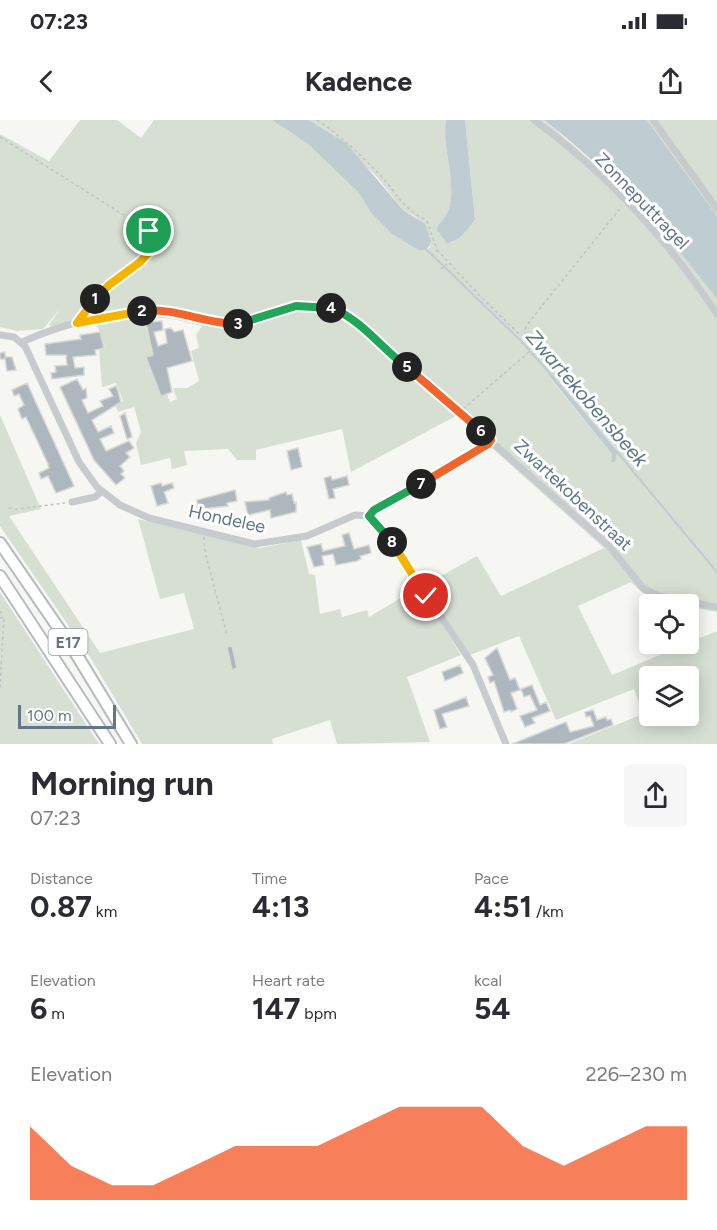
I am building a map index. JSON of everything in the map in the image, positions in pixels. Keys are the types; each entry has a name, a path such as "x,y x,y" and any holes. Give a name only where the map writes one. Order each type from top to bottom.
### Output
{"highway":[{"name":"E17","path":"0,543 75,652 131,744"},
{"name":"E17","path":"0,576 110,744"}],"street":[{"name":"Zonneputtragel","path":"534,120 577,155 626,201 691,276 717,314"},
{"path":"653,120 717,209"},
{"name":"Zwartekobenstraat","path":"22,342 77,323 146,310 236,324 296,306 326,307 354,320 379,345 460,412 608,545 644,589 659,596 717,607"},
{"path":"0,335 14,337 22,342"},
{"name":"Hondelee","path":"22,342 79,462 102,491 134,512 261,544 307,536 355,515 369,516"},
{"path":"72,502 95,497 102,491"},
{"path":"369,516 387,534 473,665 506,744"}],"path":[{"path":"317,120 341,136 383,178 407,210 427,221 436,251 447,264 533,342 528,353 460,412"},
{"path":"0,137 149,231 155,240 149,254 90,303 77,323"},
{"path":"525,336 526,326 626,201"},
{"path":"430,257 436,251"},
{"path":"442,269 447,264"},
{"path":"369,516 374,510 491,440"},
{"path":"9,508 72,502"},
{"path":"204,531 205,552 227,635"},
{"path":"0,611 4,617 0,688"},
{"path":"0,618 4,617"}],"shaded area":[{"path":"80,120 117,120 141,138 154,120 272,120 308,144 359,193 371,213 392,234 418,250 427,250 430,247 416,217 403,210 377,177 335,136 309,120 446,120 450,203 446,215 438,225 452,243 475,220 465,120 544,120 610,177 686,257 717,299 717,612 699,609 699,594 645,594 631,582 578,606 612,675 662,654 699,654 699,639 717,631 717,744 569,744 639,716 639,726 699,726 699,666 639,666 639,703 634,689 556,720 519,636 470,655 425,585 477,556 501,596 604,548 456,416 351,472 342,429 256,450 256,460 237,460 228,449 184,451 187,465 172,469 170,458 141,465 136,443 141,432 134,407 118,412 115,405 123,401 116,383 102,387 99,350 105,348 93,320 85,314 55,330 49,325 60,309 43,329 17,331 0,327 0,134 49,161","holes":["143,316 173,319 202,326 196,335 199,348 191,351 199,381 187,388 173,388 177,399 170,402 167,394 161,396 150,362 147,362 146,357 153,355","551,374 617,451 611,461 612,454 549,377"]},
{"path":"272,120 309,120 346,143 403,210 425,224 431,241 427,250 418,250 392,234 371,213 359,193 308,144"},
{"path":"446,120 465,120 475,220 459,237 447,243 437,230 450,203"},
{"path":"544,120 647,120 717,216 717,299 658,227 615,182"},
{"path":"647,120 717,120 717,216"},
{"path":"552,374 617,451 615,462 611,462 612,454 549,376"},
{"path":"0,415 41,509 9,516 100,653 194,629 184,593 160,599 138,519 260,548 301,540 309,574 315,575 320,614 340,609 342,617 367,610 369,617 419,587 461,655 407,677 430,742 337,744 330,720 272,739 273,744 142,744 90,657 0,526"},
{"path":"0,592 99,744 0,744"}],"building":[{"path":"150,319 151,322 162,321 163,330 154,332 158,346 167,343 165,329 171,328 174,332 183,330 192,361 167,368 172,392 161,396 146,357 153,355 146,323"},
{"path":"100,332 104,348 95,350 96,355 73,357 75,368 84,367 84,375 52,379 51,373 56,372 55,366 67,365 66,355 46,355 45,344 81,339 80,335"},
{"path":"5,352 5,357 12,357 16,370 7,371 5,359 0,359 0,353"},
{"path":"77,379 83,390 86,388 87,398 82,400 88,413 103,406 100,401 113,396 109,389 116,386 118,391 121,402 92,420 98,432 111,426 114,433 100,439 106,451 129,441 134,448 126,453 130,457 120,466 124,471 121,474 125,478 116,485 94,460 60,387"},
{"path":"27,383 74,486 56,493 48,476 41,479 39,473 49,468 48,464 26,417 22,419 18,409 24,405 19,394 14,396 12,390"},
{"path":"125,413 132,437 127,439 120,416"},
{"path":"298,448 302,467 291,470 287,451"},
{"path":"331,476 332,480 347,476 349,485 333,489 335,498 329,499 324,478"},
{"path":"161,483 162,486 172,483 174,488 164,492 168,503 157,506 151,486"},
{"path":"235,490 237,501 227,503 228,506 201,509 202,515 196,516 194,508 198,507 197,500"},
{"path":"286,492 287,495 292,494 294,503 296,502 296,512 271,518 270,510 248,515 245,502 269,500 269,498"},
{"path":"349,533 354,549 369,545 371,553 360,556 361,559 357,561 336,565 333,554 322,556 324,565 314,567 307,547 321,544 323,551 345,546 342,535"},
{"path":"232,646 237,668 232,670 227,647"},
{"path":"497,648 510,680 515,678 520,690 511,693 517,709 511,712 510,710 504,712 494,681 490,683 488,677 493,675 485,658"},
{"path":"460,665 463,673 445,681 442,672"},
{"path":"532,685 540,705 546,702 550,711 532,718 535,723 525,727 520,716 537,710 530,695 524,697 521,689"},
{"path":"466,697 469,706 442,714 447,727 440,729 434,710"},
{"path":"593,710 597,720 606,717 607,720 611,719 613,725 564,744 512,744 566,722 570,732 594,726 590,716 586,717 585,712"}],"waterway":[{"name":"Zwartekobensbeek","path":"427,250 520,340 553,377"},
{"name":"Zwartekobensbeek","path":"617,452 717,572"}],"route":[{"path":"149,231 155,240 149,254 90,303 77,323 146,310 224,324 236,324 247,323 296,306 308,305 332,309 354,320 379,345 412,370 491,440 488,444 374,510 369,516 387,534 426,596"}]}
